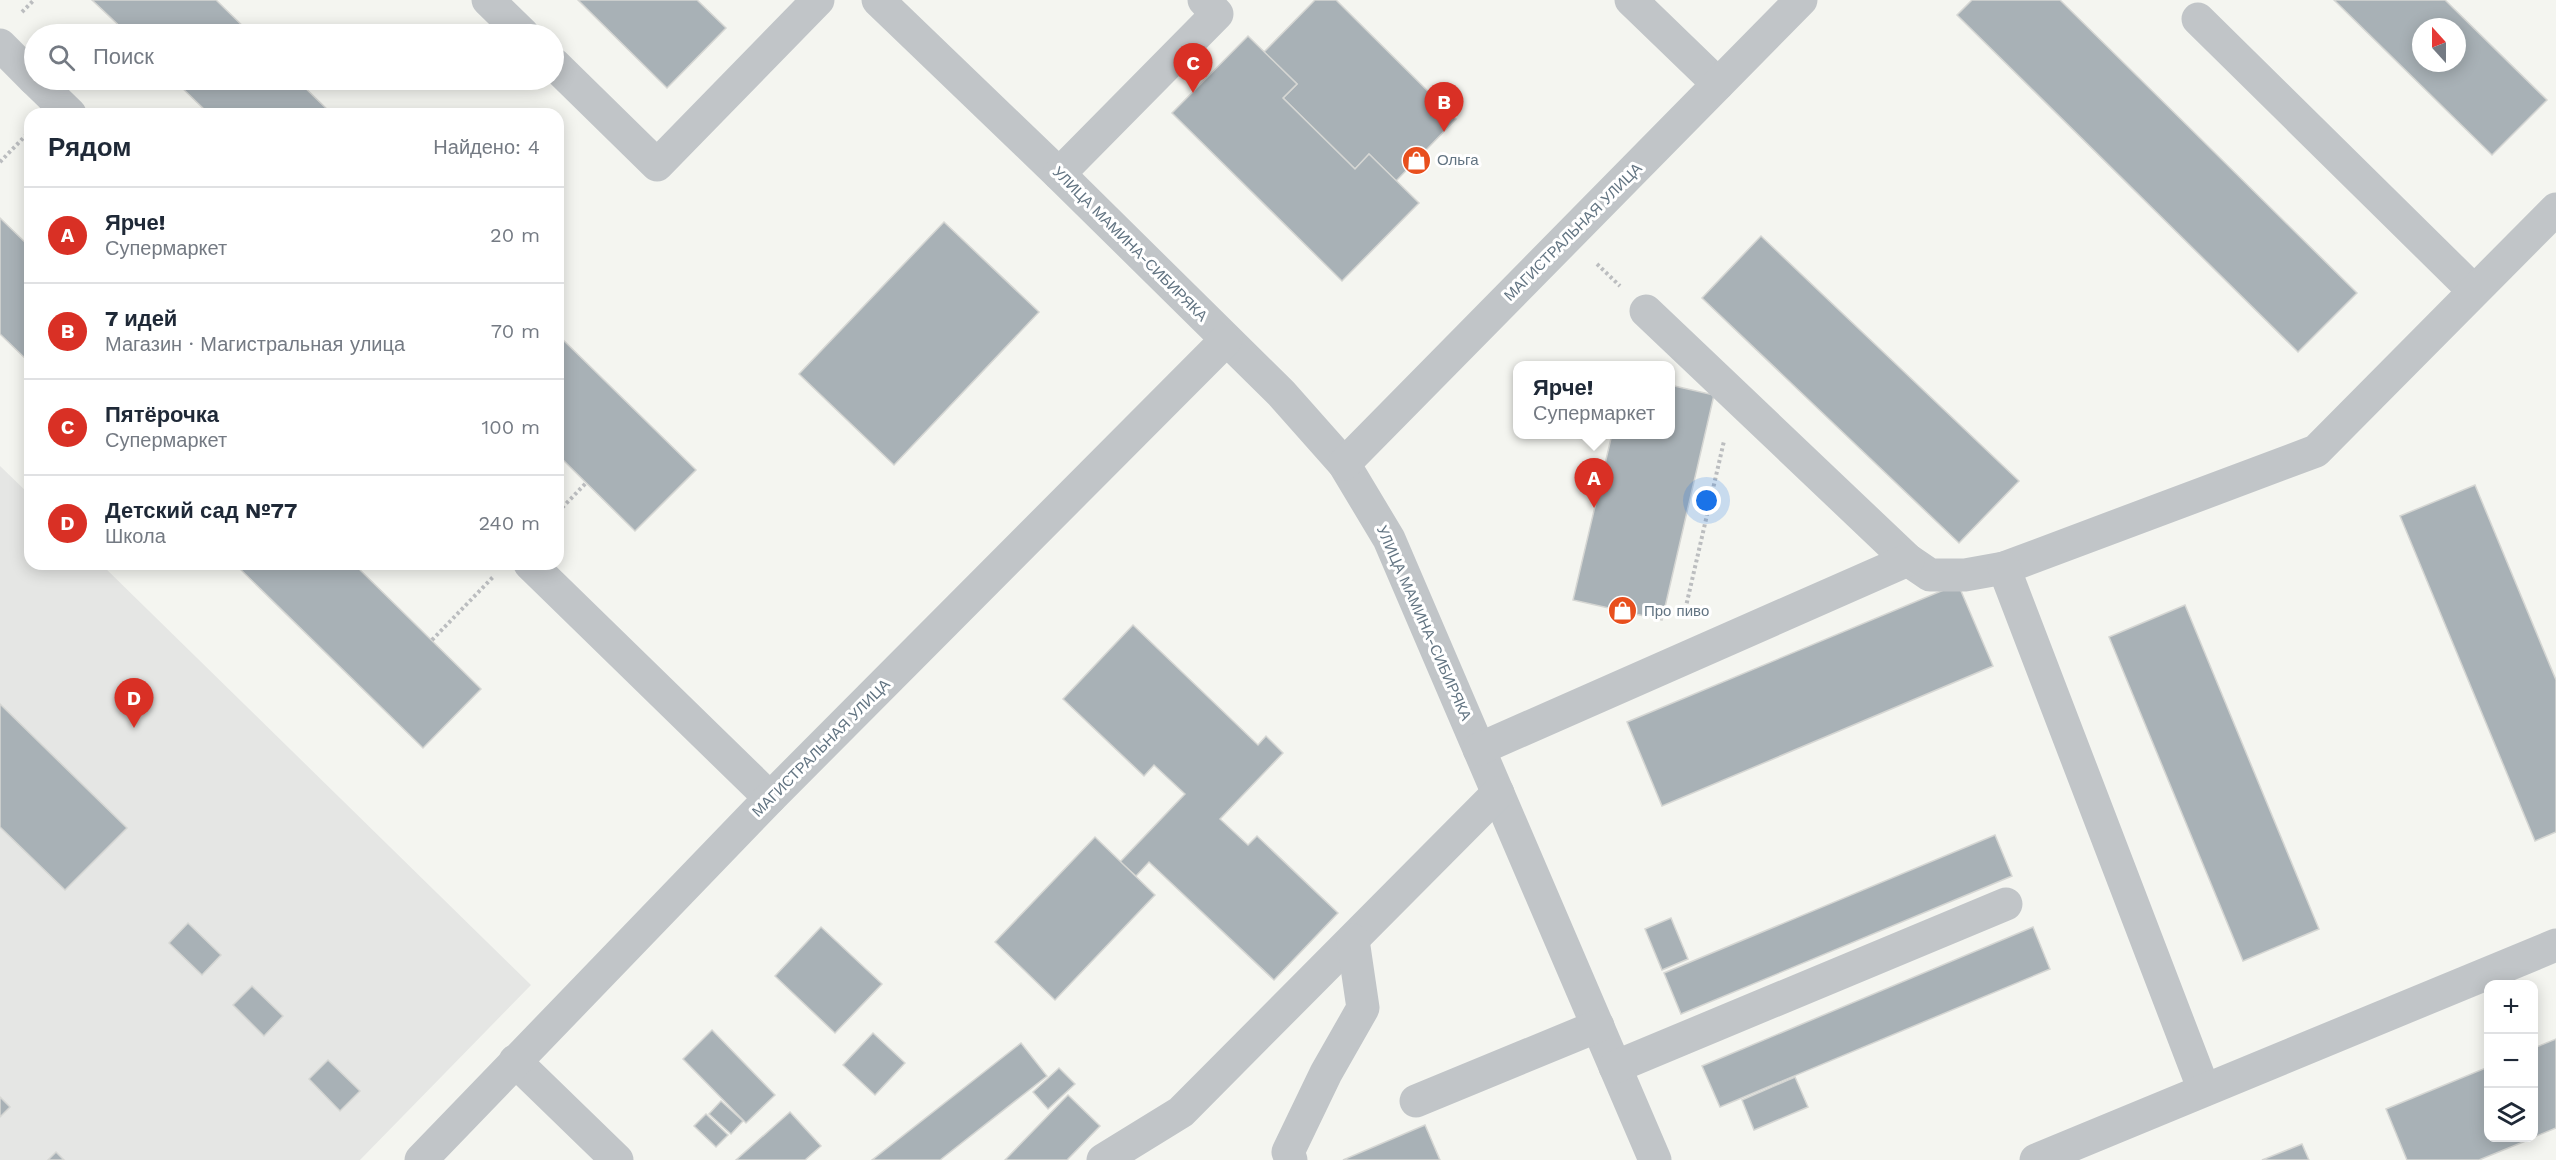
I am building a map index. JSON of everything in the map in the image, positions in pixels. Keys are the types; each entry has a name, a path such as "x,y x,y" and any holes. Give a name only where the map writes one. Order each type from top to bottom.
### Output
{"street":[{"path":"488,0 513,24"},
{"path":"564,74 657,165 818,0"},
{"name":"УЛИЦА МАМИНА-СИБИРЯКА","path":"878,0 1281,393 1344,464 1389,539 1655,1160"},
{"path":"1059,174 1217,14 1204,0"},
{"path":"1631,0 1718,84"},
{"name":"МАГИСТРАЛЬНАЯ УЛИЦА","path":"1344,464 1801,0"},
{"path":"2198,19 2474,291"},
{"path":"0,45 24,68"},
{"path":"46,90 64,108"},
{"path":"1646,311 1908,560 1930,575 1965,575 2004,568 2316,451 2556,209"},
{"name":"МАГИСТРАЛЬНАЯ УЛИЦА","path":"421,1160 770,798 1226,340"},
{"path":"1479,749 1908,560"},
{"path":"2004,568 2204,1090"},
{"path":"536,570 770,798"},
{"path":"1103,1160 1181,1112 1498,793"},
{"path":"1615,1067 2006,904"},
{"path":"1291,1160 1288,1152 1302,1122 1326,1073 1363,1008 1353,940"},
{"path":"2036,1160 2556,945"},
{"path":"1416,1101 1598,1026"},
{"path":"514,1061 617,1160"}],"path":[{"path":"0,162 24,137"},
{"path":"1568,237 1646,311"},
{"path":"1672,665 1735,395"},
{"path":"564,506 586,483"},
{"path":"432,640 498,572"}],"shaded area":[{"path":"0,466 24,489 24,570 107,570 531,985 360,1160 0,1160"}],"building":[{"path":"92,0 216,0 241,24 117,24"},
{"path":"578,0 697,0 726,28 667,88"},
{"path":"1315,0 1336,0 1456,119 1396,181 1369,154 1355,169 1283,98 1297,84 1264,52"},
{"path":"1972,0 2060,0 2357,293 2298,352 1957,15"},
{"path":"2334,0 2445,0 2463,18 2412,18 2412,72 2466,72 2466,21 2547,100 2492,155"},
{"path":"1248,36 1297,84 1283,98 1355,169 1369,154 1419,203 1342,281 1172,113"},
{"path":"184,90 307,90 326,108 203,108"},
{"path":"0,218 24,241 24,357 0,334"},
{"path":"944,222 1039,312 894,465 799,374"},
{"path":"1761,236 2019,481 1959,543 1702,298"},
{"path":"564,341 696,470 635,531 564,461"},
{"path":"1675,386 1714,395 1662,620 1573,600 1611,439 1675,439"},
{"path":"2475,485 2556,680 2556,832 2535,841 2400,516"},
{"path":"241,570 360,570 481,689 423,748"},
{"path":"1958,584 1993,666 1662,806 1627,722"},
{"path":"2185,605 2319,929 2243,961 2109,637"},
{"path":"1133,625 1258,745 1266,736 1283,753 1220,819 1248,845 1257,836 1338,913 1274,980 1149,862 1136,876 1120,862 1185,794 1154,765 1144,776 1063,699"},
{"path":"0,704 127,828 65,890 0,827"},
{"path":"1995,835 2012,876 1681,1014 1664,973"},
{"path":"1095,837 1155,895 1055,1000 995,942"},
{"path":"1671,918 1688,959 1662,970 1645,929"},
{"path":"188,923 221,955 202,975 169,943"},
{"path":"821,927 882,984 835,1033 775,976"},
{"path":"2033,927 2050,969 1720,1107 1702,1066"},
{"path":"252,986 283,1016 264,1036 233,1005"},
{"path":"712,1030 775,1095 746,1123 683,1059"},
{"path":"873,1033 905,1063 875,1095 843,1065"},
{"path":"2556,1039 2556,1128 2538,1135 2538,1088 2538,1046"},
{"path":"1021,1043 1047,1076 940,1160 872,1160"},
{"path":"328,1060 360,1091 340,1111 309,1079"},
{"path":"1059,1068 1075,1084 1048,1109 1033,1092"},
{"path":"2484,1069 2484,1142 2523,1142 2479,1160 2407,1160 2386,1109"},
{"path":"1795,1077 1808,1107 1754,1130 1742,1100"},
{"path":"1068,1095 1100,1126 1067,1160 1005,1160"},
{"path":"0,1097 10,1107 0,1117"},
{"path":"721,1101 743,1121 731,1134 709,1114"},
{"path":"790,1112 821,1146 805,1160 736,1160"},
{"path":"706,1114 728,1135 716,1147 694,1126"},
{"path":"1425,1125 1440,1160 1343,1160"},
{"path":"2302,1144 2309,1160 2262,1160"},
{"path":"56,1152 64,1160 48,1160"}],"place":[{"name":"Пятёрочка","path":"1193,93"},
{"name":"7 идей","path":"1444,132"},
{"name":"Ольга","path":"1416,160"},
{"name":"Ярче!","path":"1594,508"},
{"name":"Про пиво","path":"1623,611"},
{"name":"Детский сад №77","path":"134,728"}]}
